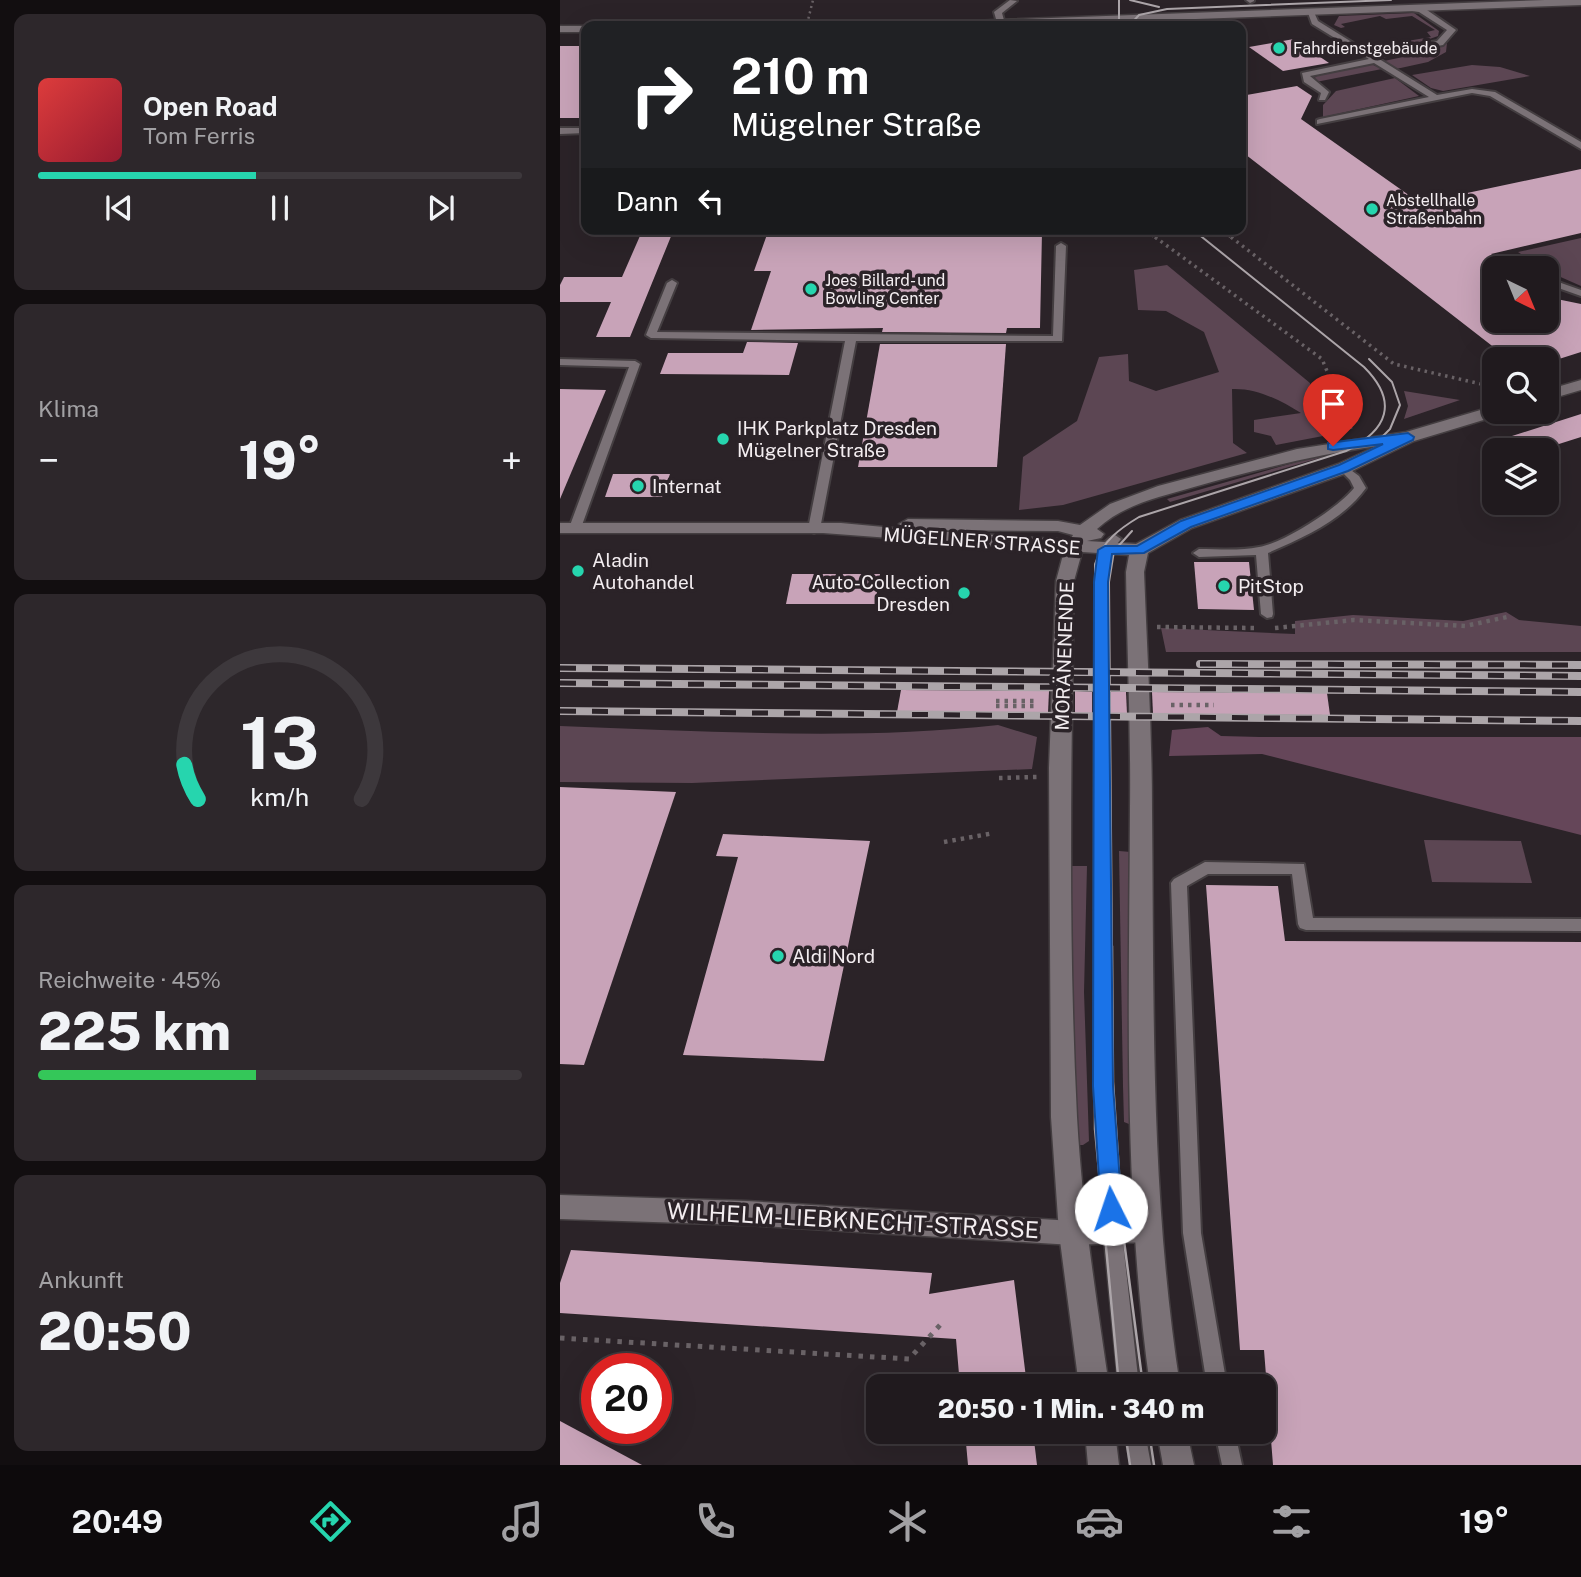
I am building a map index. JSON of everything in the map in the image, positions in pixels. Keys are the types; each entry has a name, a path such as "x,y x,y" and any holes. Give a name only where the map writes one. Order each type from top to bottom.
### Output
{"street":[{"path":"1074,21 1456,6 1482,2 1581,2"},
{"path":"1098,3 1099,20"},
{"path":"1148,5 1152,19"},
{"path":"560,29 581,29"},
{"path":"1559,391 1581,385"},
{"name":"MÜGELNER STRASSE","path":"568,528 820,529 1074,548 1110,544 1139,550 1186,524 1344,468 1408,437 1482,415"},
{"name":"MÜGELNER STRASSE","path":"820,529 887,524 1022,524 1084,531 1107,512 1153,493 1310,450 1408,437"},
{"path":"1084,531 1110,544"},
{"name":"MORÄNENENDE","path":"1084,531 1074,548 1065,581 1060,768 1063,1070 1073,1233 1092,1374"},
{"path":"1139,550 1135,572 1141,778 1139,1043 1146,1230 1164,1374"},
{"name":"WILHELM-LIEBKNECHT-STRASSE","path":"560,1207 746,1213 1073,1233 1113,1234 1146,1230"},
{"path":"1101,1444 1104,1465"},
{"path":"1174,1444 1178,1465"}],"lane":[{"path":"1000,21 998,12 1014,2"},
{"path":"1452,30 1448,15 1456,6"},
{"path":"1408,8 1424,12 1452,30"},
{"path":"1310,12 1315,22 1436,98"},
{"path":"1322,98 1325,92 1307,80 1305,75 1440,43 1452,30"},
{"path":"1320,121 1472,92 1492,94 1581,146"},
{"path":"560,131 581,131"},
{"path":"672,283 651,335 1058,339 1061,246"},
{"path":"1559,285 1581,293"},
{"path":"820,529 851,338"},
{"path":"560,362 635,364 568,528"},
{"path":"1199,554 1262,551 1313,526 1354,498 1360,488 1355,478 1344,468"},
{"path":"1110,544 1101,582 1103,1086 1113,1234 1128,1374"},
{"path":"1262,551 1268,614"},
{"path":"1215,1374 1192,1233 1180,883 1205,867 1299,868 1306,924 1581,925"},
{"path":"1137,1444 1140,1465"},
{"path":"1228,1444 1232,1465"}],"path":[{"path":"808,21 813,0"},
{"path":"1151,235 1322,359 1342,402 1355,443"},
{"path":"1227,235 1394,364 1482,384"},
{"path":"1156,627 1286,629 1354,620 1465,626 1507,617"},
{"path":"996,704 1036,704"},
{"path":"1171,705 1214,705"},
{"path":"999,778 1037,777"},
{"path":"944,842 994,833"},
{"path":"560,1338 909,1359 942,1324"}],"shaded area":[{"path":"1414,13 1439,31 1438,36 1410,44 1379,48 1362,44 1369,42 1377,46 1431,37 1427,32 1435,30 1412,16 1386,19 1380,16 1341,24 1345,27 1341,28 1334,25 1339,16"},
{"path":"1447,43 1446,52 1428,62 1396,69 1384,61 1427,52"},
{"path":"1371,64 1382,69 1316,82 1313,79 1321,73"},
{"path":"1472,65 1500,67 1530,76 1443,91 1431,88 1412,75"},
{"path":"1395,78 1419,96 1323,117 1323,105 1336,91"},
{"path":"1581,238 1581,286 1559,276 1559,256 1524,256 1518,252"},
{"path":"1167,265 1310,383 1323,436 1276,445 1271,436 1254,432 1254,420 1301,413 1268,396 1232,389 1233,443 1247,453 1063,505 1019,510 1023,457 1077,421 1099,357 1128,354 1129,381 1156,391 1219,372 1204,332 1166,311 1138,310 1134,270"},
{"path":"1404,391 1460,400 1404,419 1408,406"},
{"path":"1321,455 1323,457 1170,502 1167,499"},
{"path":"1506,612 1519,620 1581,626 1581,652 1166,652 1161,628 1295,634 1295,621 1353,615 1463,621"},
{"path":"998,725 1037,737 1032,769 692,783 560,782 560,726 835,734"},
{"path":"1208,727 1221,736 1581,737 1581,835 1262,754 1169,756 1172,730"},
{"path":"1424,840 1521,841 1532,883 1432,882"},
{"path":"1119,851 1131,852 1129,1124 1124,1122"},
{"path":"1070,866 1087,866 1084,992 1089,1141 1083,1145 1078,1145 1072,1047"}],"building":[{"path":"1294,39 1329,63 1283,71 1249,47"},
{"path":"560,46 581,46 581,118 560,118"},
{"path":"1297,86 1312,96 1301,119 1420,203 1581,169 1581,233 1491,254 1494,256 1482,256 1482,333 1559,333 1559,299 1581,304 1581,352 1559,359 1559,347 1494,347 1246,155 1246,95"},
{"path":"640,235 672,235 630,337 596,337 611,302 560,302 560,285 564,277 622,277"},
{"path":"767,235 1042,235 1040,328 1007,328 1006,333 882,332 883,328 751,330 771,271 754,271"},
{"path":"747,342 798,343 789,375 660,374 668,353 743,353"},
{"path":"880,344 1006,344 997,467 858,467"},
{"path":"560,389 606,390 560,499"},
{"path":"1581,414 1581,437 1559,444 1559,438 1506,438 1550,424 1559,424 1559,421"},
{"name":"Internat","path":"613,474 670,474 662,497 605,497"},
{"name":"PitStop","path":"1194,562 1249,562 1254,610 1198,609"},
{"path":"792,574 880,574 875,604 786,604"},
{"path":"901,690 1049,691 1048,713 897,712"},
{"path":"1075,691 1092,692 1092,714 1075,713"},
{"path":"1111,692 1126,692 1127,714 1111,714"},
{"path":"1152,692 1327,693 1330,715 1153,714"},
{"path":"560,787 676,792 584,1065 560,1064"},
{"name":"Aldi Nord","path":"723,834 870,841 824,1061 683,1055 738,857 716,856"},
{"path":"1206,885 1278,886 1285,941 1581,942 1581,1465 1273,1465 1271,1444 1276,1444 1276,1374 1266,1374 1264,1350 1240,1350"},
{"path":"571,1250 932,1273 929,1294 1014,1280 1026,1374 959,1374 956,1339 560,1313 560,1283"},
{"path":"560,1421 581,1432 581,1444 603,1444 642,1465 560,1465"},
{"path":"966,1444 1034,1444 1037,1465 968,1465"}],"tram line":[{"path":"1119,0 1119,21"},
{"path":"1130,0 1159,7"},
{"path":"1134,21 1139,15 1167,9 1391,0"},
{"path":"1118,1374 1095,1129 1095,564 1112,536 1139,517 1346,451 1371,434 1384,414 1385,403 1382,392 1364,367 1199,235"},
{"path":"1369,359 1392,382 1400,405 1390,429 1375,444"},
{"path":"1112,948 1109,582 1114,551 1132,531"},
{"path":"1112,946 1113,1082 1123,1233 1141,1374"},
{"path":"1127,1444 1130,1465"},
{"path":"1151,1444 1154,1465"}],"railway":[{"path":"1200,664 1581,665"},
{"path":"560,668 1581,676"},
{"path":"560,683 1581,692"},
{"path":"560,711 1581,721"}],"place":[{"name":"Fahrdienstgebäude","path":"1279,48"},
{"name":"Abstellhalle Straßenbahn","path":"1372,209"},
{"name":"Joes Billard- und Bowling Center","path":"811,289"},
{"name":"IHK Parkplatz Dresden Mügelner Straße","path":"723,439"},
{"name":"Internat","path":"638,486"},
{"name":"Aladin Autohandel","path":"578,571"},
{"name":"PitStop","path":"1224,586"},
{"name":"Auto-Collection Dresden","path":"964,593"},
{"name":"Aldi Nord","path":"778,956"}],"route":[{"path":"1111,1209 1103,1086 1101,582 1105,550 1139,550 1186,524 1344,468 1408,437 1333,446"}]}
